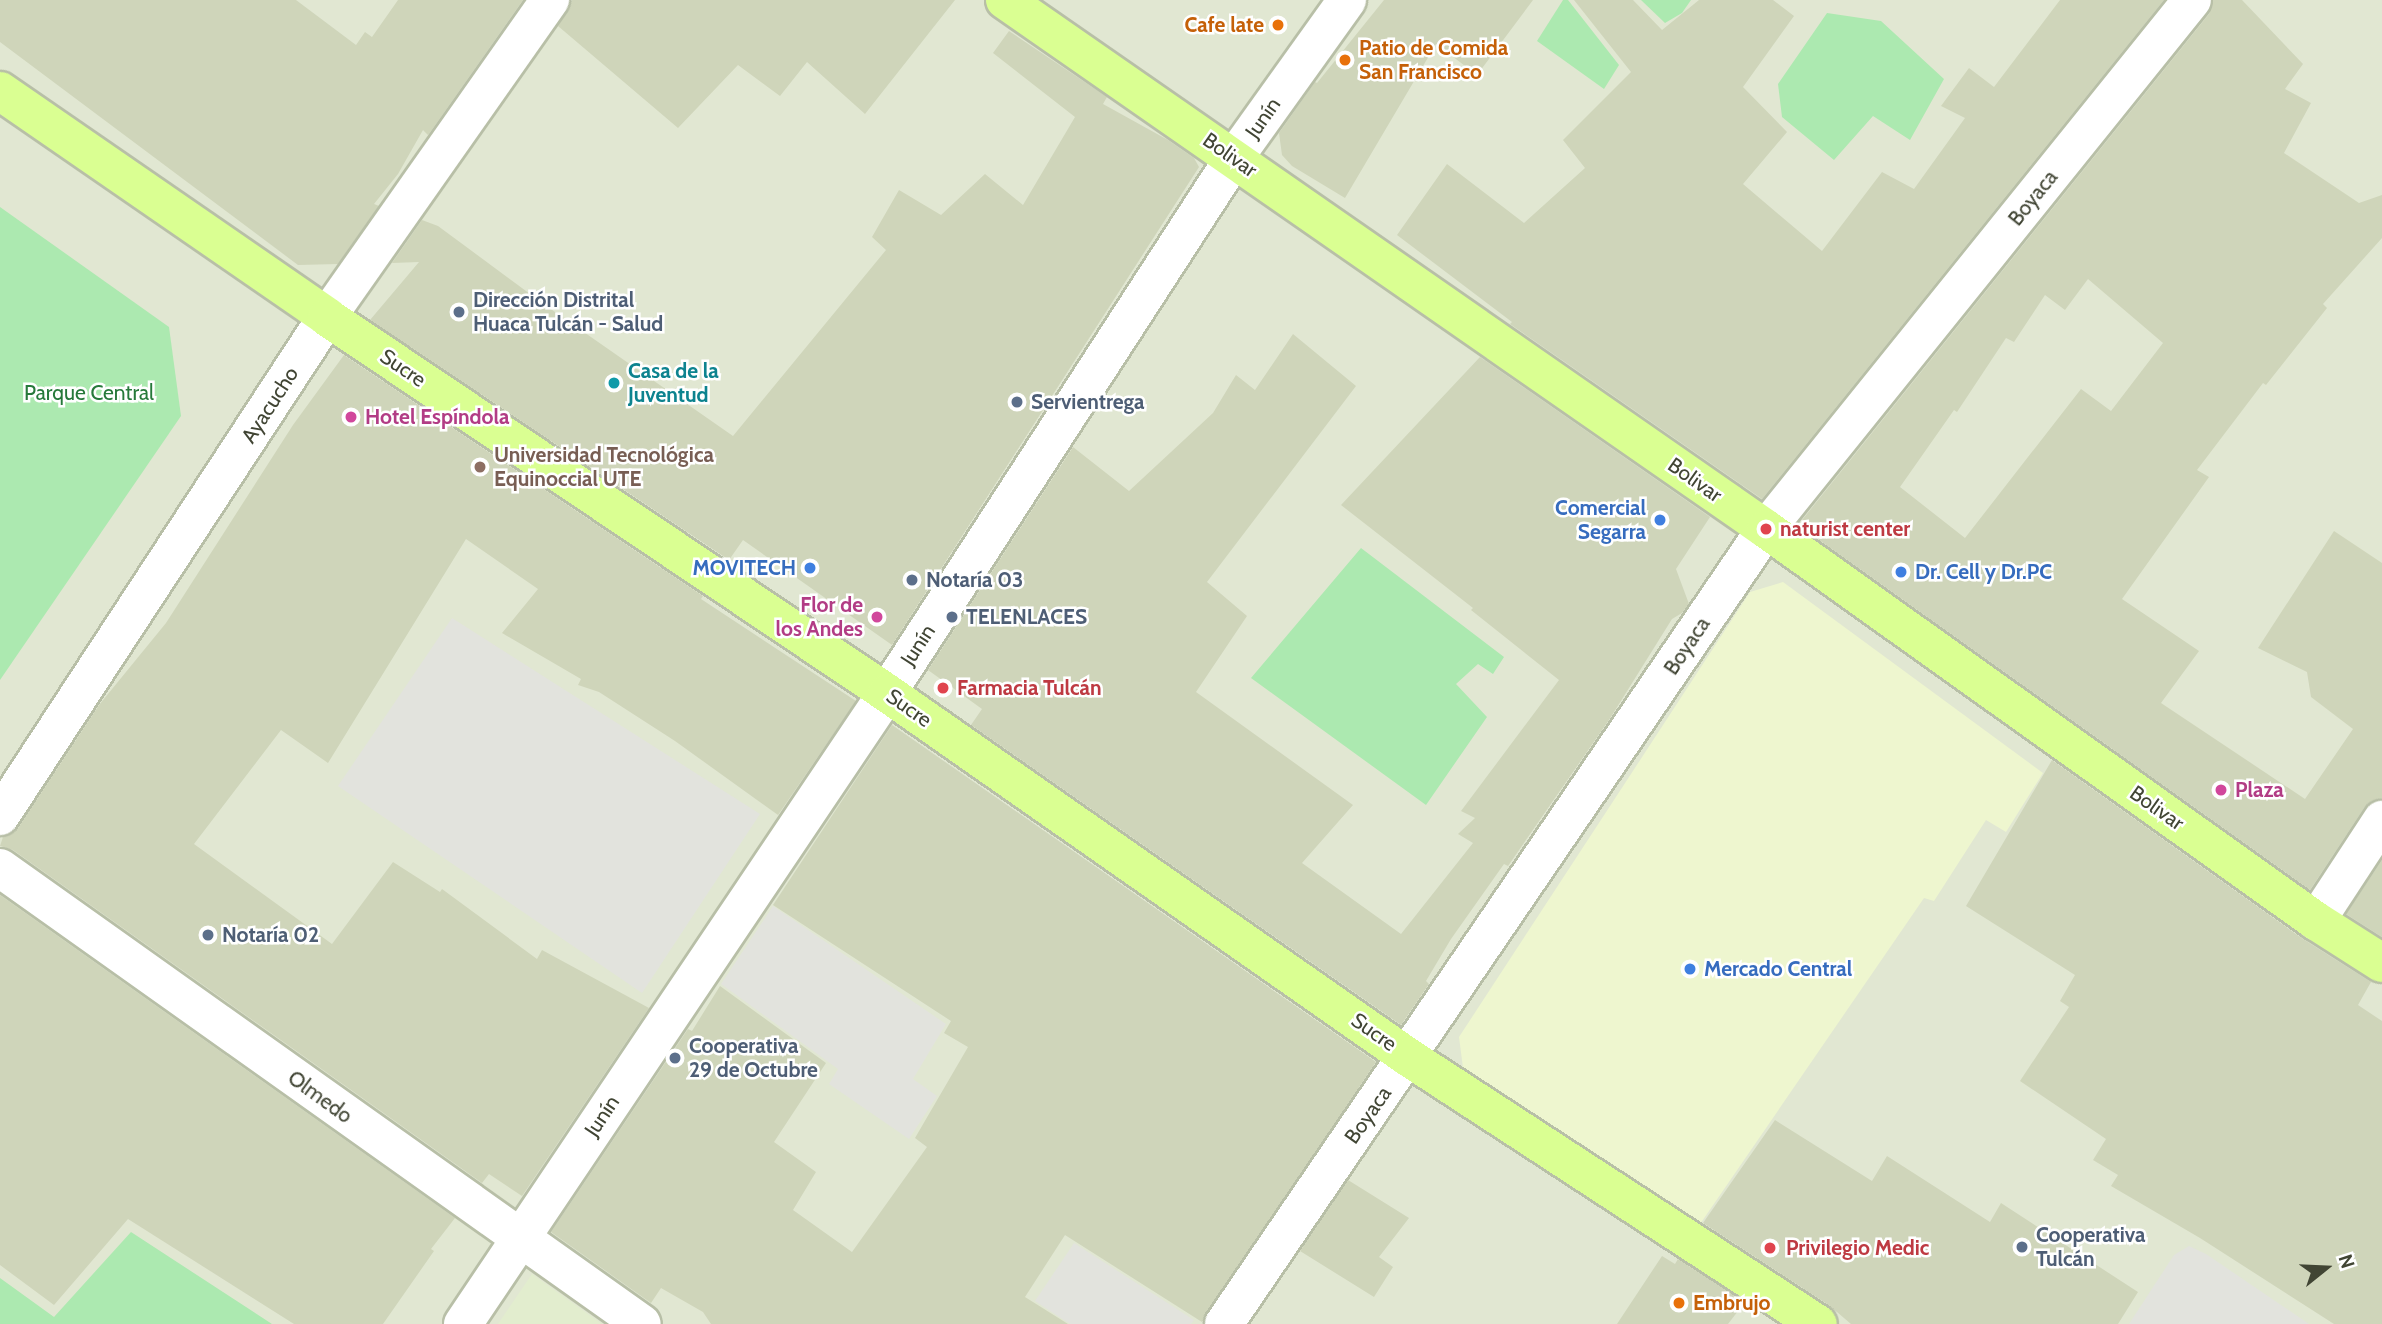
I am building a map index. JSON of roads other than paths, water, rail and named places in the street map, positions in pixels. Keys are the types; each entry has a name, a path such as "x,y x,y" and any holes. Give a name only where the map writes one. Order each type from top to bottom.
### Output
{"main road":[{"name":"Bolivar","path":"1005,0 1766,529 2316,920 2382,963"},
{"name":"Sucre","path":"0,91 327,317 887,693 1408,1056 1818,1324"}],"street":[{"name":"Ayacucho","path":"0,816 327,317 550,0"},
{"name":"Junín","path":"463,1324 887,693 1234,158 1347,0"},
{"name":"Boyaca","path":"1224,1324 1766,529 2192,0"},
{"path":"2316,920 2382,820"},
{"name":"Olmedo","path":"0,868 642,1324"}],"place":[{"name":"Cafe late","path":"1278,25"},
{"name":"Patio de Comida San Francisco","path":"1345,60"},
{"name":"Dirección Distrital Huaca Tulcán - Salud","path":"459,312"},
{"name":"Casa de la Juventud","path":"614,383"},
{"name":"Servientrega","path":"1017,402"},
{"name":"Hotel Espíndola","path":"351,417"},
{"name":"Universidad Tecnológica Equinoccial UTE","path":"480,467"},
{"name":"Comercial Segarra","path":"1660,520"},
{"name":"naturist center","path":"1766,529"},
{"name":"MOVITECH","path":"810,568"},
{"name":"Dr. Cell y Dr.PC","path":"1901,572"},
{"name":"Notaría 03","path":"912,580"},
{"name":"Flor de los Andes","path":"877,617"},
{"name":"TELENLACES","path":"952,617"},
{"name":"Farmacia Tulcán","path":"943,688"},
{"name":"Plaza","path":"2221,790"},
{"name":"Notaría 02","path":"208,935"},
{"name":"Mercado Central","path":"1690,969"},
{"name":"Cooperativa 29 de Octubre","path":"675,1058"},
{"name":"Cooperativa Tulcán","path":"2022,1247"},
{"name":"Privilegio Medic","path":"1770,1248"},
{"name":"Embrujo","path":"1679,1303"}],"park label":[{"name":"Parque Central","path":"89,393"}]}
